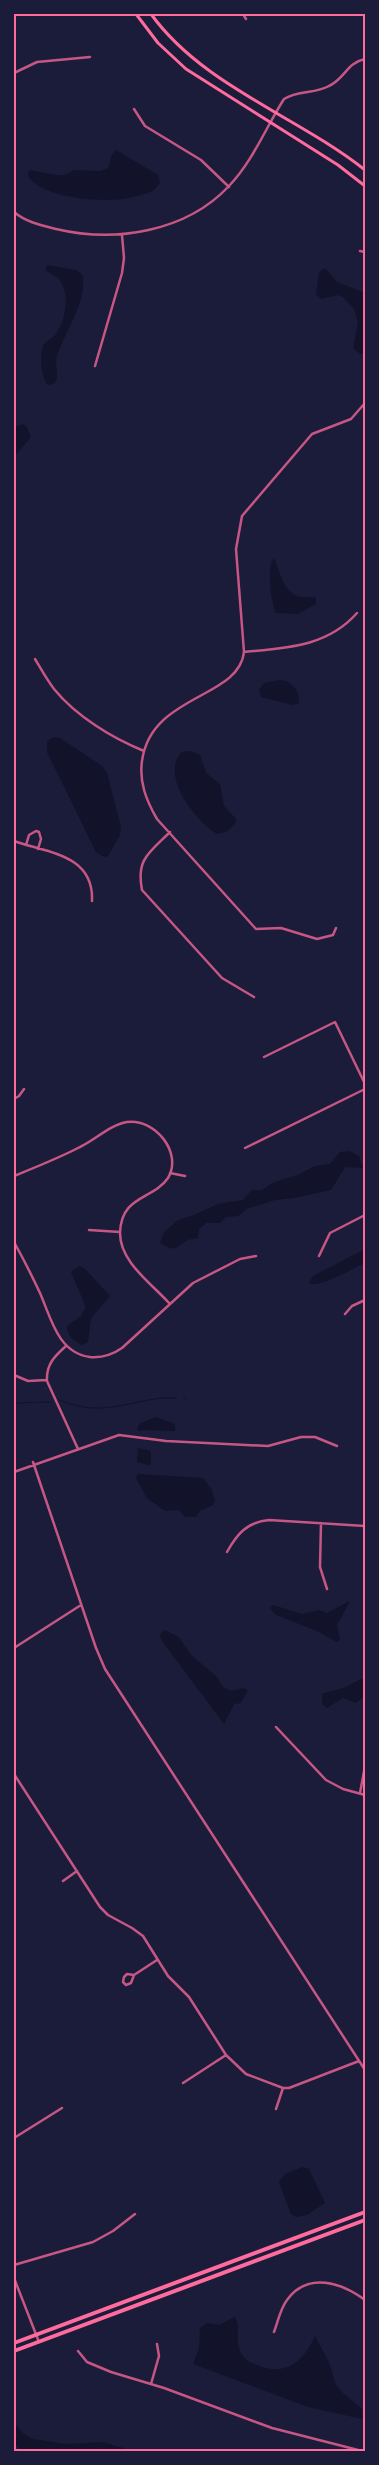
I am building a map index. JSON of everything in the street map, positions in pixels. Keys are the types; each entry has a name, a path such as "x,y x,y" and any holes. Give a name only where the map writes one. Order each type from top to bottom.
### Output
{"main road":[{"path":"136,14 158,43 186,69 338,165 365,186"},
{"path":"152,14 168,35 193,59 365,170"},
{"path":"14,2343 365,2212"},
{"path":"14,2351 365,2220"},
{"path":"258,2252 260,2260"}],"street":[{"path":"243,14 246,19"},
{"path":"14,73 37,62 90,57"},
{"path":"14,212 34,224 80,234 122,235 166,225 207,205 228,187 238,176 284,99 289,96 330,86 341,78 354,61 365,59"},
{"path":"134,110 145,126 201,160 228,187"},
{"path":"95,366 122,273 122,235"},
{"path":"360,251 365,252"},
{"path":"336,928 333,935 317,939 281,928 256,929 157,819 148,804 141,771 144,751 152,732 167,715 231,678 242,666 244,652 236,549 242,516 312,434 351,419 365,403"},
{"path":"244,652 305,646 348,624 357,613"},
{"path":"35,660 54,689 81,714 124,743 144,751"},
{"path":"26,845 29,835 36,831 39,832 41,839 38,849"},
{"path":"170,832 146,855 139,872 142,890 222,978 254,997"},
{"path":"14,841 67,857 78,864 86,874 92,889 92,901"},
{"path":"264,1057 335,1022 365,1084"},
{"path":"14,1099 24,1089"},
{"path":"245,1148 365,1089"},
{"path":"14,1176 58,1158 119,1124 134,1122 152,1127 163,1138 172,1159 170,1173 160,1187 132,1204 124,1217 120,1232 122,1245 127,1257 170,1303"},
{"path":"170,1173 185,1176"},
{"path":"320,1256 330,1233 365,1215"},
{"path":"89,1230 120,1232"},
{"path":"14,1242 37,1287 56,1331 66,1346 85,1356 98,1357 110,1355 122,1348 170,1303 200,1279 240,1259 256,1256"},
{"path":"345,1314 352,1306 365,1300"},
{"path":"66,1346 51,1361 47,1380 78,1449"},
{"path":"14,1375 28,1381 47,1380"},
{"path":"14,1472 123,1435 166,1441 268,1446 301,1437 315,1437 337,1446"},
{"path":"33,1464 105,1669 365,2070"},
{"path":"227,1552 239,1533 258,1522 269,1520 365,1526"},
{"path":"321,1523 320,1560 327,1589"},
{"path":"14,1648 81,1605"},
{"path":"276,1727 321,1776 335,1786 365,1795"},
{"path":"360,1793 365,1766"},
{"path":"14,1774 104,1911 139,1932 168,1976 188,1997 226,2055 246,2074 283,2088 289,2088 359,2061"},
{"path":"63,1881 77,1871"},
{"path":"134,1975 132,1983 126,1985 124,1977 127,1974 134,1975 157,1960"},
{"path":"183,2083 226,2055"},
{"path":"276,2109 283,2088"},
{"path":"14,2138 62,2108"},
{"path":"14,2265 93,2242 113,2231 135,2214"},
{"path":"14,2278 39,2342"},
{"path":"274,2332 288,2299 298,2290 311,2284 323,2282 339,2284 365,2300"},
{"path":"151,2384 159,2356 157,2344"},
{"path":"78,2351 87,2362 111,2372 151,2384 272,2428 362,2451"}],"shaded area":[{"path":"116,150 158,175 160,183 153,191 123,199 86,199 58,194 45,189 28,176 29,170 56,175 65,175 74,170 100,171 108,168 112,155"},
{"path":"47,265 76,270 82,274 83,284 79,305 57,356 55,383 48,385 42,372 42,348 56,334 59,328 66,306 66,298 65,291 58,278 45,270"},
{"path":"325,268 337,282 365,293 364,354 360,354 353,348 358,322 354,309 343,297 337,295 322,299 316,295 319,272"},
{"path":"23,424 27,427 31,437 14,457 14,427"},
{"path":"273,559 286,587 300,597 316,598 316,604 298,614 276,613 270,586 270,570"},
{"path":"280,680 288,682 294,687 298,694 299,703 293,705 261,697 259,690 264,683"},
{"path":"54,737 60,738 102,766 107,773 121,827 120,835 108,856 104,857 96,852 47,752 47,741"},
{"path":"191,751 200,755 206,773 220,784 224,806 236,819 235,824 226,832 217,834 199,819 177,785 176,762 182,752"},
{"path":"349,1151 359,1156 363,1168 345,1167 331,1190 275,1200 247,1209 238,1216 226,1217 220,1223 206,1223 199,1229 198,1238 187,1240 176,1248 160,1243 164,1232 178,1220 218,1204 243,1200 252,1190 262,1190 272,1183 300,1174 315,1166 330,1164 340,1152"},
{"path":"365,1249 365,1263 328,1281 314,1284 309,1283 313,1276"},
{"path":"79,1266 85,1269 110,1296 91,1318 88,1342 82,1345 76,1342 68,1333 67,1326 81,1316 86,1307 71,1272"},
{"path":"155,1417 175,1424 175,1431 139,1431 137,1429 139,1424"},
{"path":"138,1448 151,1451 151,1464 137,1462"},
{"path":"138,1474 203,1478 212,1490 215,1501 213,1505 200,1511 196,1517 185,1517 179,1510 165,1511 147,1498 136,1478"},
{"path":"350,1601 337,1625 340,1640 337,1642 317,1631 276,1615 270,1608 273,1605 302,1614 319,1610 327,1613"},
{"path":"165,1630 179,1637 191,1655 217,1677 222,1686 231,1691 243,1688 248,1690 241,1703 234,1704 224,1724 162,1641 160,1634"},
{"path":"361,1679 365,1680 365,1696 356,1703 343,1698 327,1708 322,1704 322,1694 346,1687"},
{"path":"303,2167 309,2169 325,2203 307,2215 296,2217 291,2214 279,2182 285,2174"},
{"path":"235,2317 238,2325 238,2342 241,2354 252,2363 267,2368 277,2369 292,2365 305,2353 315,2336 329,2362 336,2385 362,2409 362,2419 308,2407 193,2364 199,2348 200,2328 207,2323 219,2325"},
{"path":"14,2423 24,2434 33,2439 66,2444 103,2442 133,2451 18,2451 19,2448 14,2444"}],"waterway":[{"path":"59,1400 69,1404 97,1408 176,1398"},
{"path":"14,1403 51,1402"}]}
